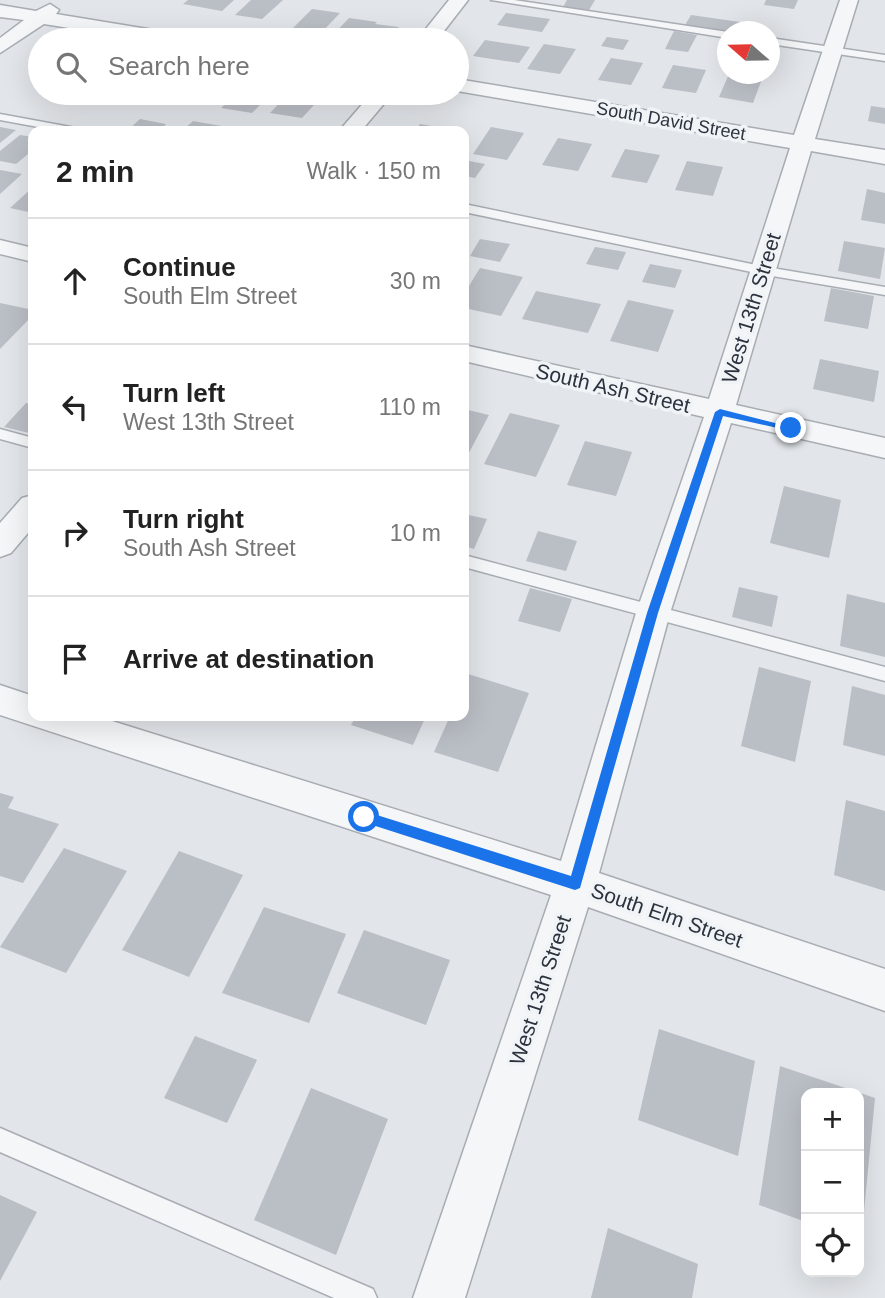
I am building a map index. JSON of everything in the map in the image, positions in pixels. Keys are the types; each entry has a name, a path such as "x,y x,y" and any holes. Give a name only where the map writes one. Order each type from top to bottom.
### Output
{"street":[{"path":"0,47 64,0"},
{"path":"437,28 459,0"},
{"name":"West 13th Street","path":"439,1298 575,884 653,613 720,412 761,270 849,0"},
{"path":"0,11 102,28"},
{"name":"South David Street","path":"469,87 885,157"},
{"path":"354,126 373,105"},
{"path":"0,247 28,253"},
{"name":"South Ash Street","path":"469,354 885,448"},
{"path":"0,545 28,512"},
{"path":"0,700 28,709"},
{"name":"South Elm Street","path":"64,721 575,884 885,990"}],"lane":[{"path":"496,0 717,33"},
{"path":"780,43 885,58"},
{"path":"0,117 49,126"},
{"path":"469,209 761,270 885,291"},
{"path":"0,434 28,442"},
{"path":"469,562 885,674"},
{"path":"0,1140 364,1298"}],"building":[{"path":"188,0 234,0 222,11 183,4"},
{"path":"251,0 283,0 262,19 235,15"},
{"path":"567,0 595,0 589,10 563,7"},
{"path":"766,0 798,0 794,9 764,5"},
{"path":"312,9 340,13 326,28 293,28"},
{"path":"506,13 550,19 542,32 497,25"},
{"path":"691,15 733,21 717,21 717,29 685,25"},
{"path":"349,18 399,27 398,28 340,28"},
{"path":"674,31 697,35 688,52 665,49"},
{"path":"607,37 629,40 623,50 601,46"},
{"path":"485,40 530,47 519,63 473,56"},
{"path":"544,44 576,49 560,74 527,69"},
{"path":"611,58 643,63 631,85 598,80"},
{"path":"673,65 706,70 696,93 662,88"},
{"path":"725,84 760,84 753,103 719,97"},
{"path":"224,105 260,105 252,113 221,108"},
{"path":"278,105 314,105 302,118 270,113"},
{"path":"871,106 885,108 885,124 868,121"},
{"path":"140,119 166,124 164,126 132,126"},
{"path":"193,121 221,126 188,126"},
{"path":"0,127 16,130 0,143"},
{"path":"491,127 524,133 507,160 473,154"},
{"path":"20,135 28,136 28,154 16,164 0,161 0,151"},
{"path":"558,138 592,144 578,171 542,165"},
{"path":"625,149 660,155 647,183 611,177"},
{"path":"469,161 485,164 475,178 469,177"},
{"path":"687,161 723,167 713,196 675,190"},
{"path":"0,170 22,174 0,194"},
{"path":"867,189 885,193 885,224 861,220"},
{"path":"28,192 28,212 10,208"},
{"path":"480,239 510,244 500,262 470,256"},
{"path":"844,241 885,248 880,279 838,271"},
{"path":"595,247 626,252 618,270 586,264"},
{"path":"650,264 682,270 675,288 642,282"},
{"path":"480,268 523,277 501,316 469,309 469,286"},
{"path":"831,288 874,296 868,329 824,321"},
{"path":"536,291 601,304 588,333 522,319"},
{"path":"628,300 674,310 658,352 610,341"},
{"path":"0,303 28,309 28,320 0,349"},
{"path":"820,359 879,371 874,402 813,389"},
{"path":"26,403 28,404 28,433 4,427"},
{"path":"469,410 489,415 469,453"},
{"path":"510,413 560,425 536,477 484,464"},
{"path":"585,441 632,452 616,496 567,485"},
{"path":"784,486 841,500 829,558 770,543"},
{"path":"469,515 487,519 474,549 469,548"},
{"path":"538,531 577,541 566,571 526,561"},
{"path":"739,587 778,596 772,627 732,617"},
{"path":"530,588 572,599 560,632 518,621"},
{"path":"847,594 885,603 885,657 840,646"},
{"path":"759,667 811,681 795,762 741,746"},
{"path":"469,674 529,693 498,772 434,752 448,721 469,721"},
{"path":"852,686 885,695 885,756 843,745"},
{"path":"353,721 424,721 413,745 351,725"},
{"path":"0,793 14,797 8,808 59,824 23,883 0,876"},
{"path":"846,800 885,811 885,891 834,875"},
{"path":"64,848 127,871 66,973 0,947"},
{"path":"179,851 243,875 189,977 122,950"},
{"path":"264,907 346,934 309,1023 222,993"},
{"path":"364,930 450,960 426,1025 337,993"},
{"path":"659,1029 755,1061 738,1156 638,1120"},
{"path":"195,1036 257,1060 227,1123 164,1098"},
{"path":"780,1066 845,1088 801,1088 801,1220 759,1205"},
{"path":"311,1088 388,1119 336,1255 254,1220"},
{"path":"864,1094 875,1098 864,1211"},
{"path":"0,1195 37,1212 0,1281"},
{"path":"608,1228 698,1264 692,1298 591,1298"}],"route":[{"path":"364,817 575,884 653,613 720,412 791,428"}]}
